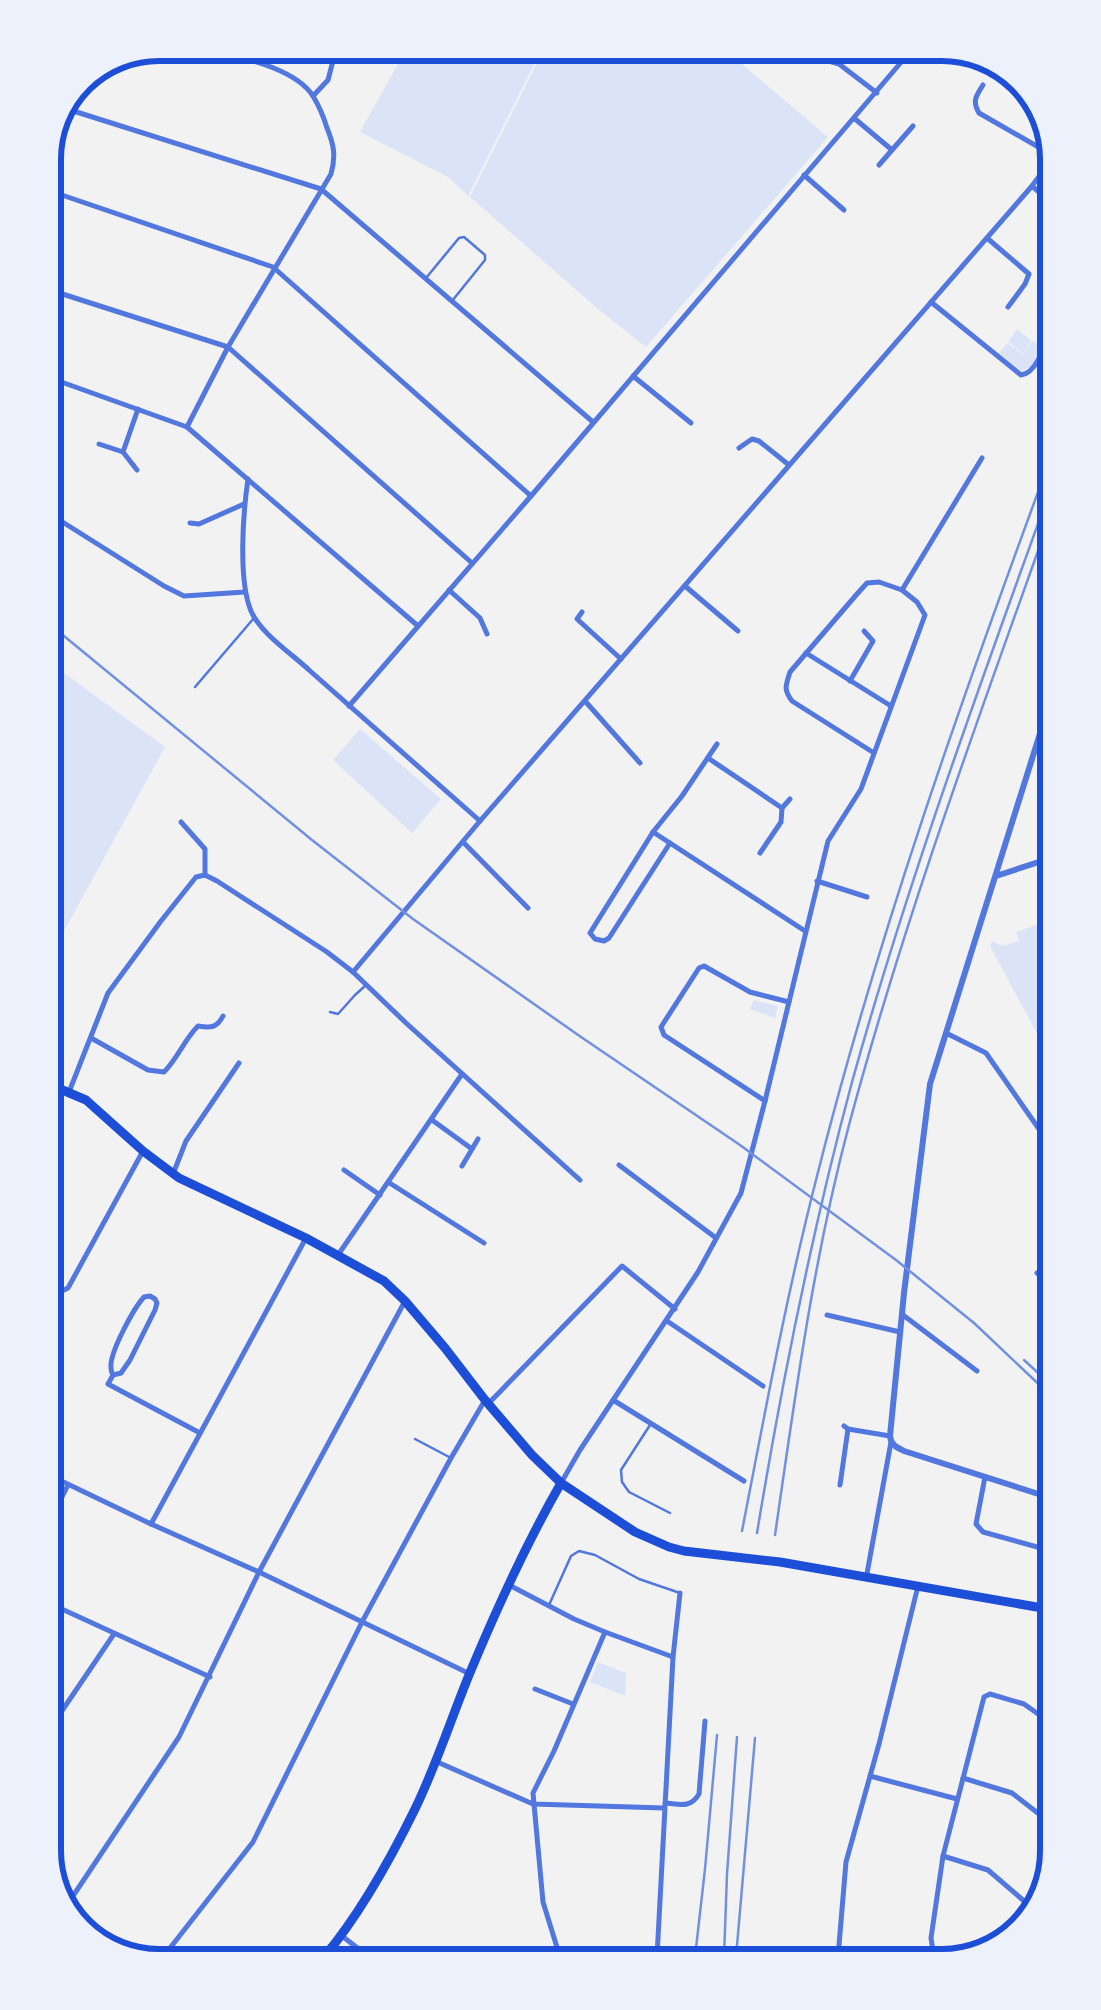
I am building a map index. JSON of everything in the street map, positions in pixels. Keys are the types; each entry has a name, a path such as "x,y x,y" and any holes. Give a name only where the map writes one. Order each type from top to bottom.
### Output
{"main road":[{"path":"61,1089 86,1100 98,1109 143,1151 173,1174 306,1238 384,1281 405,1301 445,1348 486,1402 537,1461 561,1483 635,1532 669,1547 684,1551 780,1562 1040,1608"},
{"path":"331,1949 360,1909 410,1818 470,1674 510,1585 544,1512 561,1483"}],"street":[{"path":"187,427 228,347 273,267 331,174 335,160 334,146 313,96 301,84 282,72 258,61"},
{"path":"313,96 328,80 333,61"},
{"path":"829,61 839,64 877,93"},
{"path":"349,706 472,562 532,496 593,422 903,61"},
{"path":"983,85 975,98 975,106 979,113 1039,147"},
{"path":"74,111 321,188 593,422"},
{"path":"854,118 892,150"},
{"path":"879,165 913,126"},
{"path":"804,175 844,210"},
{"path":"353,972 620,659 1040,175"},
{"path":"1032,186 1040,193"},
{"path":"61,195 273,267 532,496"},
{"path":"987,238 1029,274 1025,284 1008,307"},
{"path":"61,294 228,347 472,562"},
{"path":"931,302 1021,375 1028,374 1040,355"},
{"path":"633,376 691,422"},
{"path":"61,382 187,427 418,626"},
{"path":"122,452 138,409"},
{"path":"739,448 752,439 759,441 789,465"},
{"path":"99,444 122,452 137,470"},
{"path":"902,590 982,458"},
{"path":"248,479 244,504 243,571 245,592 254,618 270,635 480,822"},
{"path":"190,523 199,524 244,504"},
{"path":"61,521 164,586 184,596 245,592"},
{"path":"561,1483 613,1400 675,1309 740,1193 765,1101 828,841 861,789 924,615 916,602 902,590 879,582 867,584 790,672 786,685 786,693 792,701 874,753"},
{"path":"685,586 738,630"},
{"path":"449,590 480,618 487,634"},
{"path":"572,624 582,612"},
{"path":"577,619 620,659"},
{"path":"850,681 873,641 864,630"},
{"path":"806,653 892,706"},
{"path":"585,701 640,763"},
{"path":"866,1578 891,1439 904,1294 930,1084 1040,734"},
{"path":"670,843 609,938 604,941 595,938 590,933 653,832 682,796 717,744"},
{"path":"708,758 782,808"},
{"path":"760,853 781,822 782,808 790,799"},
{"path":"181,822 205,849 205,875"},
{"path":"653,832 805,931"},
{"path":"463,842 528,908"},
{"path":"996,876 1040,862"},
{"path":"69,1092 108,993 196,877 205,875 321,949 353,972 462,1074 580,1180"},
{"path":"817,881 868,898"},
{"path":"765,1101 664,1035 660,1027 699,968 704,966 750,992 789,1002"},
{"path":"91,1038 148,1070 164,1072 198,1026 211,1028 219,1025 224,1016"},
{"path":"946,1033 986,1053 1040,1131"},
{"path":"173,1174 186,1141 239,1063"},
{"path":"338,1255 462,1074"},
{"path":"432,1120 472,1149"},
{"path":"462,1166 478,1139"},
{"path":"61,1292 68,1288 143,1151"},
{"path":"619,1165 716,1238"},
{"path":"344,1170 380,1195"},
{"path":"388,1182 484,1243"},
{"path":"151,1524 306,1238"},
{"path":"169,1949 253,1842 362,1622 451,1458 486,1402 622,1266 675,1309"},
{"path":"113,1375 121,1374 155,1310 157,1303 150,1296 144,1297 128,1321 115,1350 110,1367 113,1375 108,1384 200,1433"},
{"path":"73,1897 179,1737 259,1572 405,1301"},
{"path":"827,1315 900,1332"},
{"path":"903,1315 977,1371"},
{"path":"667,1321 763,1386"},
{"path":"613,1400 744,1480"},
{"path":"840,1485 846,1427 891,1439 895,1447 904,1451 1040,1494"},
{"path":"985,1477 976,1524 983,1532 1040,1548"},
{"path":"61,1481 151,1524 259,1572 470,1674"},
{"path":"61,1498 68,1484"},
{"path":"510,1585 548,1606 605,1632 673,1657"},
{"path":"840,1949 846,1862 870,1776 918,1586"},
{"path":"657,1949 673,1657 680,1593"},
{"path":"61,1609 210,1676"},
{"path":"558,1949 543,1902 533,1793 554,1751 572,1704 605,1632"},
{"path":"61,1711 114,1634"},
{"path":"535,1689 572,1704"},
{"path":"933,1949 931,1938 943,1856 984,1698 990,1694 1024,1704 1040,1715"},
{"path":"435,1761 533,1804 690,1804 695,1801 699,1794 705,1721"},
{"path":"870,1776 957,1799"},
{"path":"963,1778 1012,1793 1040,1815"},
{"path":"943,1856 988,1870 1025,1902"},
{"path":"342,1936 359,1949"}],"lane":[{"path":"426,278 459,238 464,237 485,255 486,260 452,301"},
{"path":"195,687 254,618"},
{"path":"330,1012 338,1014 355,994 366,985"},
{"path":"651,1423 620,1470 622,1482 629,1492 670,1513"},
{"path":"415,1439 451,1458"},
{"path":"548,1606 571,1556 579,1551 595,1555 639,1579 680,1593"}],"shaded area":[{"path":"400,61 536,61 468,196 448,177 360,132"},
{"path":"538,61 738,61 828,137 646,347 598,309 470,197"},
{"path":"1017,329 1032,341 1023,353 1008,342"},
{"path":"1033,341 1040,346 1040,351 1034,362 1028,368 1021,371 999,353 1007,343 1023,354"},
{"path":"61,671 165,747 61,936"},
{"path":"360,729 441,799 412,833 333,760"},
{"path":"1040,924 1040,1039 990,946 992,941 1003,946 1019,941 1016,932"},
{"path":"753,1000 778,1006 775,1018 750,1009"},
{"path":"598,1662 626,1673 625,1696 590,1682"}],"railway":[{"path":"742,1531 796,1264 841,1086 894,906 923,817 984,640 1040,487"},
{"path":"757,1533 799,1306 837,1138 852,1082 873,1008 920,861 1040,518"},
{"path":"775,1535 815,1278 836,1176 849,1125 870,1048 917,897 1040,545"},
{"path":"61,634 312,840 413,919 581,1037 740,1145 896,1260 974,1323 1040,1385"},
{"path":"1024,1360 1040,1375"},
{"path":"696,1949 717,1735"},
{"path":"724,1949 727,1874 737,1737"},
{"path":"737,1949 755,1738"}]}
